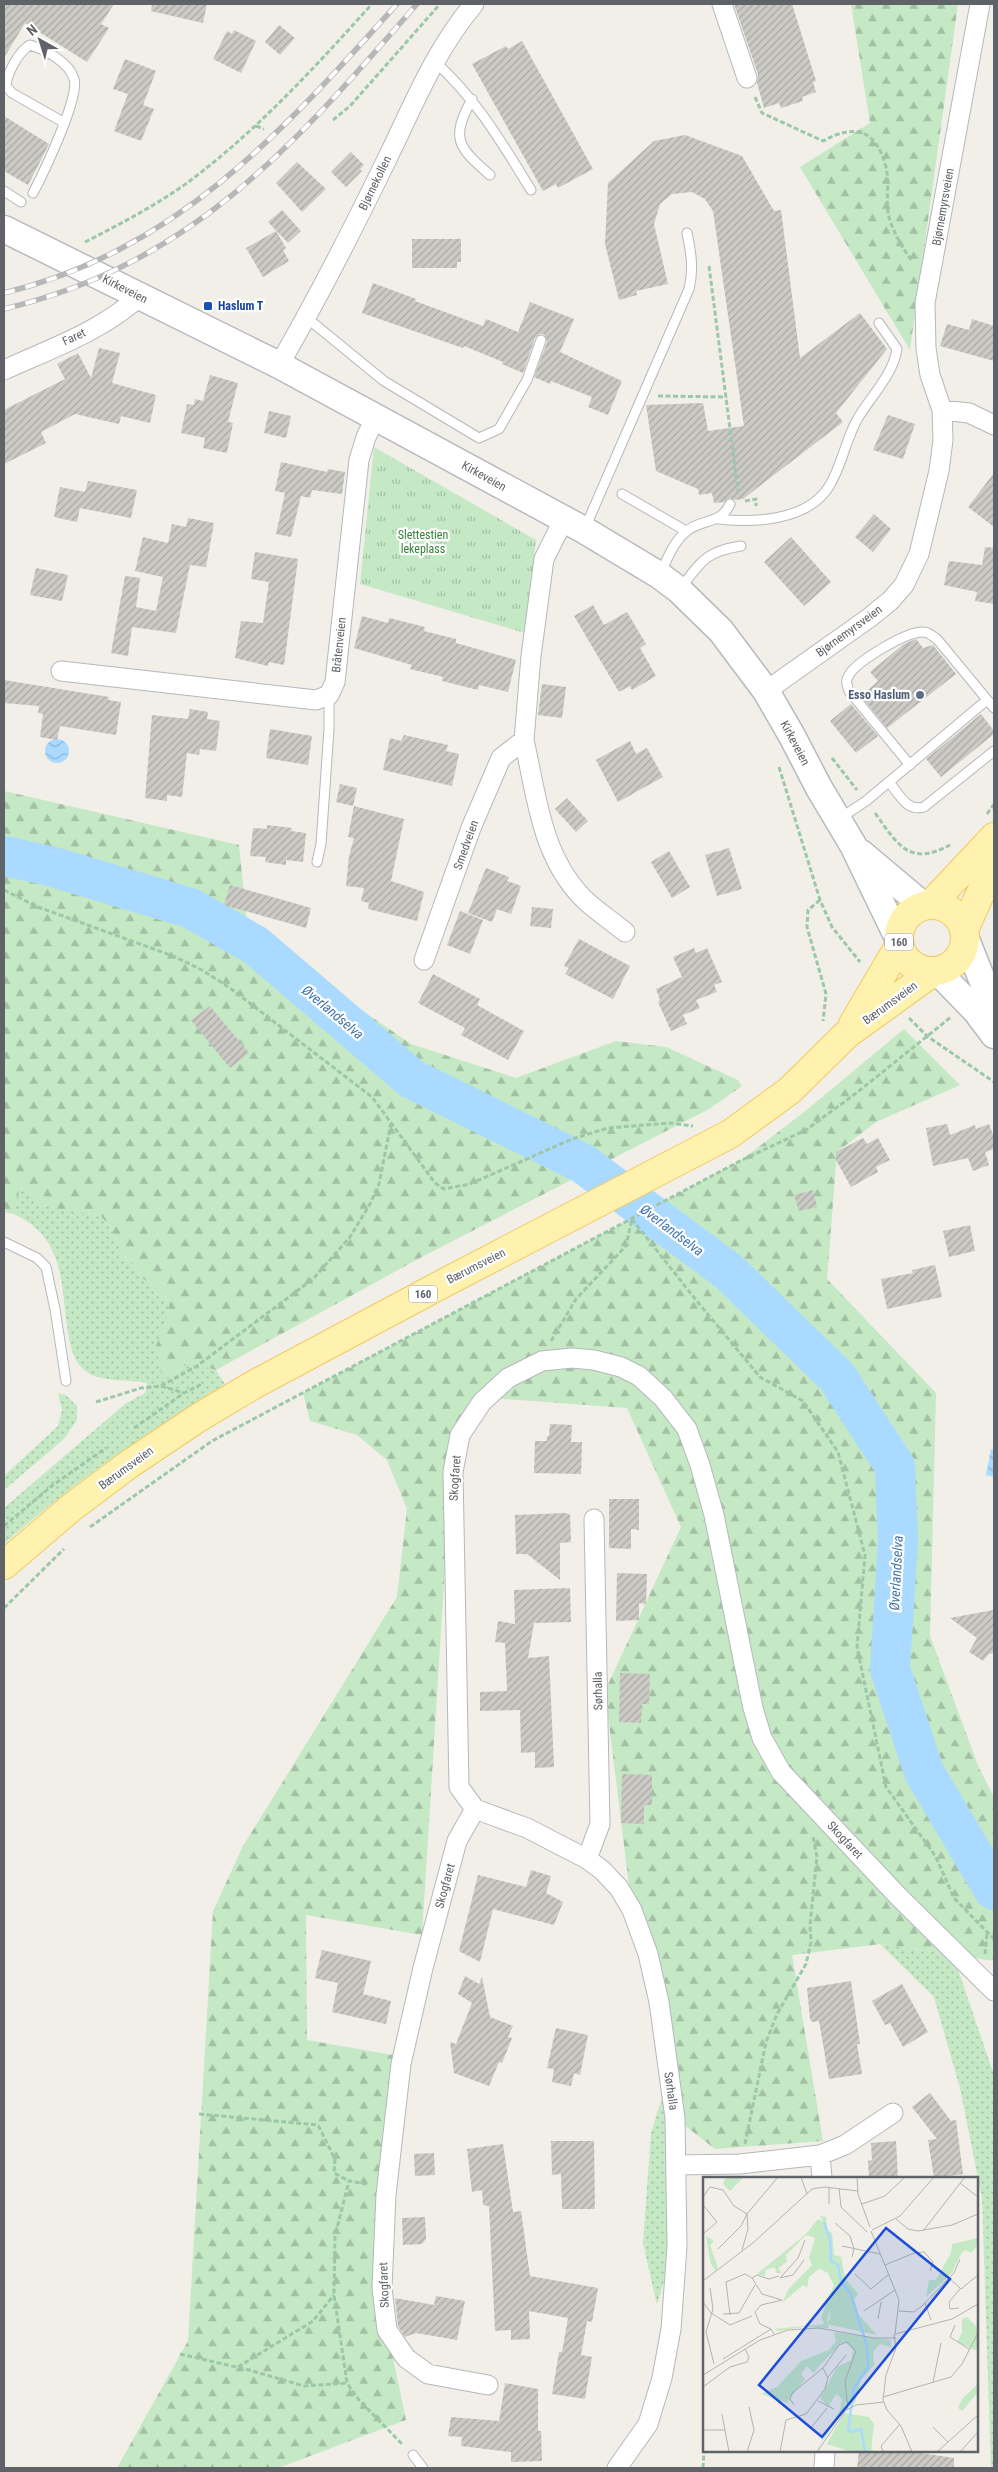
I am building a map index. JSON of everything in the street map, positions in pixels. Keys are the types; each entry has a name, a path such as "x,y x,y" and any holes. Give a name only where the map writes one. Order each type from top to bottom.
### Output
{"main road":[{"name":"Kirkeveien","path":"5,230 279,365 574,525 669,583 721,631 766,691 837,820 853,845 899,942"},
{"name":"160","path":"994,837 927,905 914,910 906,918 899,942 904,956 911,964 921,970 935,971 948,967 957,959 963,949 964,933 994,863"},
{"name":"Kirkeveien","path":"853,845 927,905"},
{"path":"927,905 941,906 952,912 959,920 983,982 994,1001"},
{"name":"Bærumsveien","path":"847,1034 899,942"},
{"path":"935,971 976,1010 994,1035"},
{"name":"Bærumsveien","path":"4,1565 72,1507 128,1465 247,1389 444,1283 730,1134 789,1091 847,1034 935,971"}],"street":[{"name":"Bjørnekollen","path":"279,365 307,318 434,61 455,27 474,4"},
{"path":"722,4 747,78"},
{"name":"Bjørnemyrsveien","path":"766,691 890,601 904,585 919,554 939,471 943,440 942,410 930,375 924,321 929,284 980,4"},
{"name":"Faret","path":"4,370 92,329 125,310 140,296"},
{"path":"942,410 969,412 994,424"},
{"name":"Bråtenveien","path":"329,695 335,682 359,460 366,437 376,417"},
{"path":"574,525 544,559 531,656 524,740 540,821 562,869 580,896 625,932"},
{"path":"61,672 316,700 329,695"},
{"name":"Smedveien","path":"424,960 472,828 501,758 524,740"},
{"name":"Skogfaret","path":"488,2386 428,2374 406,2358 387,2330 382,2288 387,2188 401,2064 423,1968 457,1841 475,1809 459,1787 453,1472 460,1435 482,1402 508,1378 542,1360 572,1358 594,1360 621,1367 640,1376 663,1398 687,1429 700,1465 714,1514 753,1708 762,1738 781,1772 898,1896 994,1991"},
{"name":"Sørhalla","path":"587,1860 600,1824 594,1519"},
{"name":"Sørhalla","path":"475,1809 527,1828 602,1870 619,1888 632,1910 648,1954 659,2002 675,2118 678,2247 671,2329 662,2378 648,2424 617,2468"},
{"path":"676,2165 740,2164 820,2155 845,2145 893,2113"},
{"path":"820,2155 822,2177"},
{"path":"824,2468 825,2452"}],"lane":[{"path":"33,193 55,152 63,122 75,92 74,79 65,64 30,45 23,49 7,80 6,86 12,93 63,122"},
{"path":"434,61 472,99 489,121 531,190"},
{"path":"472,99 463,115 457,134 460,145 467,156 490,175"},
{"path":"4,191 21,202"},
{"path":"574,525 642,396 688,289 692,266 687,233"},
{"path":"307,318 384,382 479,438 499,429 527,380 541,340"},
{"path":"669,583 675,545 686,531 696,525 719,519 741,522 777,518 798,511 828,490 857,420 895,362 897,349 879,323"},
{"path":"622,494 686,531"},
{"path":"719,519 727,512 730,504"},
{"path":"669,583 698,565 712,553 741,546"},
{"path":"910,765 849,691 846,682 848,676 860,662 912,634 929,633 937,639 994,708"},
{"path":"317,862 321,844 329,738 329,695"},
{"path":"837,820 889,782 987,700"},
{"path":"889,782 910,807 917,809 924,807 994,751"},
{"path":"4,1242 37,1258 46,1267 56,1309 66,1381"},
{"path":"413,2455 423,2468"}],"path":[{"path":"81,244 138,214 185,184 256,126 297,86 372,4"},
{"path":"333,120 350,106 440,4"},
{"path":"747,78 762,114 824,141 839,133 859,131 873,138 886,168 888,215 900,245 929,284"},
{"path":"256,126 264,129"},
{"path":"709,263 738,492"},
{"path":"642,396 727,397"},
{"path":"740,502 756,499 757,506 740,508 741,522"},
{"path":"4,890 38,908 150,946 202,970 238,994 372,1097 435,1183 444,1189 450,1189 499,1172 572,1139 608,1128 670,1123 693,1126 701,1122"},
{"path":"818,1029 823,1022 826,994 807,927 808,910 820,900 832,927 861,964"},
{"path":"86,1530 212,1441 740,1160 806,1130 952,1016"},
{"path":"907,1017 927,1036 994,1082"},
{"path":"161,1386 197,1366 313,1279 350,1237 380,1184 391,1123"},
{"path":"542,1360 559,1324 576,1299 626,1246 632,1219"},
{"path":"632,1219 760,1377 803,1401 838,1452 865,1555 858,1648 886,1787 936,1856 954,1898 994,1940"},
{"path":"96,1402 141,1388 161,1386 184,1393"},
{"path":"4,1608 71,1542"},
{"path":"740,2164 766,2042 777,2014 806,1964 811,1942 810,1925 817,1856 804,1797"},
{"path":"198,2114 318,2125 336,2160 334,2173 349,2180 387,2188"},
{"path":"349,2180 335,2236 334,2294 347,2383 359,2400 413,2455"},
{"path":"238,2367 313,2321 334,2294"},
{"path":"180,2354 238,2367 304,2386 347,2383"},
{"path":"703,2468 704,2453"}],"green space":[{"path":"851,4 958,4 910,350 800,167 870,123"},
{"name":"Slettestien lekeplass","path":"374,447 536,540 525,633 360,584"},
{"path":"4,791 239,845 247,924 328,987 411,1044 516,1078 616,1041 666,1047 738,1080 742,1086 709,1109 418,1259 216,1370 190,1364 167,1378 161,1371 156,1346 169,1312 169,1301 157,1288 142,1278 133,1263 123,1256 112,1229 100,1215 62,1210 41,1203 20,1187 14,1214 4,1212"},
{"path":"904,1029 960,1085 876,1122 837,1152 827,1279 936,1393 930,1636 979,1768 994,1797 994,1961 880,1944 792,1955 823,2141 715,2149 675,2118 632,1910 605,1691 681,1527 627,1408 490,1398 453,1438 422,1935 306,1915 307,2040 398,2056 387,2330 406,2420 278,2468 117,2468 188,2341 213,1911 243,1846 397,1597 407,1509 387,1460 357,1435 310,1421 303,1393 740,1161 803,1113"},
{"path":"19,1187 37,1197 58,1205 80,1212 100,1215 112,1229 123,1256 133,1263 142,1278 157,1288 169,1301 169,1312 165,1326 167,1378 186,1364 195,1363 216,1370 225,1384 83,1479 4,1544 4,1508 125,1404 145,1393 147,1383 98,1377 84,1370 77,1362 70,1342 61,1279 52,1249 31,1224 14,1214"},
{"path":"58,1393 66,1395 77,1406 77,1420 64,1439 4,1490 4,1476 58,1426 62,1410"},
{"path":"880,1944 953,1955 994,2075 994,2468 991,2468 982,2198 960,2088 934,1997"},
{"path":"665,2088 670,2261 657,2305 643,2243 651,2133"}],"water":[{"path":"57,739 66,742 69,751 66,760 57,763 48,760 45,751 48,742"},
{"path":"991,1449 994,1450 994,1477 986,1475"}],"building":[{"path":"4,4 114,4 101,24 109,28 87,62 25,23 4,58"},
{"path":"152,4 207,4 203,23 151,11"},
{"path":"734,4 792,4 816,81 813,82 816,92 802,97 803,101 781,108 779,103 764,108 757,83 758,74"},
{"path":"279,25 295,38 280,55 265,42"},
{"path":"234,30 256,41 241,73 213,59 227,31 232,34"},
{"path":"522,41 593,169 558,188 556,184 543,191 472,64 506,46 508,49"},
{"path":"125,59 156,71 143,105 154,109 141,141 114,131 128,94 113,89"},
{"path":"4,116 49,144 28,185 4,171"},
{"path":"685,135 742,156 774,211 781,210 800,358 860,313 887,349 836,413 843,422 743,499 735,500 730,498 724,502 714,503 712,493 699,495 698,489 656,471 646,405 703,403 708,431 744,426 713,211 705,199 692,192 672,194 660,204 654,224 668,284 636,291 637,295 619,300 605,244 608,183 654,141"},
{"path":"351,152 364,165 360,169 362,171 346,187 331,172"},
{"path":"297,162 326,189 302,212 276,183"},
{"path":"282,210 301,231 288,243 268,222"},
{"path":"276,231 286,248 283,250 289,261 263,277 246,248"},
{"path":"412,239 461,239 461,262 457,262 457,268 412,268"},
{"path":"373,283 483,326 486,319 518,332 530,302 574,319 560,352 622,381 608,415 588,407 592,397 551,381 550,384 534,377 547,342 544,334 539,334 535,338 523,373 502,364 503,362 464,346 463,348 362,313"},
{"path":"972,319 994,326 994,361 940,346 947,324 969,330"},
{"path":"99,348 120,353 112,383 156,395 150,423 121,416 119,424 75,414 41,432 46,443 4,464 4,410 65,379 57,364 78,353 91,378"},
{"path":"210,375 238,383 228,422 233,423 227,453 203,448 205,438 181,433 187,404 194,405 195,399 203,401"},
{"path":"269,411 291,416 286,438 264,433"},
{"path":"888,415 915,424 903,459 873,450"},
{"path":"281,462 327,472 328,469 345,472 342,494 312,490 310,498 301,496 291,537 276,534 285,493 275,491"},
{"path":"994,473 994,527 968,507"},
{"path":"88,481 137,490 131,518 80,508 77,522 54,517 60,487 85,492"},
{"path":"874,514 891,529 873,552 855,537"},
{"path":"188,518 214,523 206,567 190,565 176,633 132,627 128,656 111,653 125,576 140,578 136,607 156,611 163,577 135,571 143,537 168,543 172,524 186,527"},
{"path":"791,537 831,582 804,606 764,562"},
{"path":"985,547 994,548 994,604 975,601 977,592 944,585 949,561 982,565"},
{"path":"255,552 298,559 284,665 269,662 268,666 235,658 241,621 263,623 269,582 251,579"},
{"path":"36,568 68,575 62,601 30,595"},
{"path":"593,605 604,625 627,612 646,644 640,648 656,676 632,690 630,686 619,692 574,616"},
{"path":"362,616 388,623 389,618 425,627 424,631 456,639 456,643 516,660 508,692 479,685 478,690 442,681 443,677 410,669 412,665 354,648"},
{"path":"916,639 923,648 933,645 956,674 887,728 861,696 878,681 870,672 904,644"},
{"path":"4,680 109,697 108,700 121,702 116,735 60,726 57,740 40,737 43,714 38,713 39,706 4,703"},
{"path":"542,684 566,687 562,718 538,715"},
{"path":"851,704 878,736 856,753 830,721"},
{"path":"190,709 208,712 207,719 220,721 216,751 200,749 199,755 187,753 182,797 167,795 167,801 145,798 152,715 188,719"},
{"path":"981,714 994,731 994,734 941,777 926,759"},
{"path":"270,729 312,736 308,765 266,758"},
{"path":"404,735 448,745 446,751 459,754 452,786 383,770 390,738 401,741"},
{"path":"630,741 636,754 647,748 663,777 618,802 596,760"},
{"path":"340,784 357,788 353,806 336,802"},
{"path":"567,798 588,821 576,832 555,809"},
{"path":"354,806 404,819 391,881 424,892 417,921 368,909 369,903 361,901 364,888 346,886 349,856 354,838 348,837"},
{"path":"267,825 292,828 291,831 306,833 303,862 286,860 286,865 265,862 266,857 250,856 253,828 267,829"},
{"path":"729,848 742,889 717,896 705,855"},
{"path":"669,851 690,887 672,898 651,862"},
{"path":"486,868 509,877 507,881 521,886 511,914 497,909 492,922 468,913"},
{"path":"230,885 311,908 306,928 224,905"},
{"path":"532,907 553,909 551,928 530,926"},
{"path":"460,911 483,920 470,954 447,945"},
{"path":"579,939 630,966 613,999 565,974 569,968 564,966"},
{"path":"694,948 696,953 707,948 722,982 714,985 717,992 696,1000 700,1008 683,1015 687,1024 671,1031 658,1002 660,1000 656,989 682,977 673,957"},
{"path":"433,974 480,999 477,1005 524,1031 508,1060 461,1035 465,1028 418,1003"},
{"path":"210,1006 249,1053 230,1068 191,1020"},
{"path":"947,1124 950,1135 975,1125 976,1129 989,1124 994,1137 994,1149 985,1152 989,1165 973,1171 968,1158 933,1166 926,1128"},
{"path":"863,1138 867,1144 878,1138 890,1160 876,1167 878,1172 851,1187 836,1160 836,1152"},
{"path":"813,1190 817,1207 799,1211 794,1195"},
{"path":"970,1225 975,1251 949,1257 943,1231"},
{"path":"935,1265 942,1297 887,1309 881,1279 913,1273 912,1270"},
{"path":"550,1424 572,1425 571,1442 582,1442 581,1474 534,1473 535,1441 547,1441"},
{"path":"609,1499 639,1499 639,1530 631,1529 631,1549 609,1548"},
{"path":"566,1513 570,1515 571,1542 560,1543 560,1580 527,1554 516,1554 515,1515"},
{"path":"617,1573 647,1574 646,1604 639,1603 639,1620 616,1621"},
{"path":"570,1588 571,1622 534,1623 528,1658 549,1656 554,1767 535,1768 535,1752 521,1753 520,1710 480,1711 480,1692 507,1691 505,1643 495,1642 498,1621 515,1624 514,1590"},
{"path":"994,1610 994,1653 989,1654 983,1661 969,1652 977,1638 950,1618"},
{"path":"620,1673 650,1674 649,1704 642,1704 641,1723 619,1722"},
{"path":"622,1774 652,1775 652,1805 644,1805 644,1824 621,1823"},
{"path":"531,1870 551,1876 546,1893 563,1902 554,1925 493,1909 480,1962 459,1951 478,1875 526,1887"},
{"path":"322,1950 371,1961 363,1994 391,2001 386,2024 332,2012 338,1983 315,1978"},
{"path":"465,1976 479,1984 482,1977 490,2017 513,2026 508,2037 512,2038 502,2063 499,2062 489,2086 454,2073 450,2042 456,2044 472,2003 458,1994"},
{"path":"851,1981 860,2044 857,2044 862,2074 829,2079 819,2021 812,2022 810,2019 807,1988"},
{"path":"902,1984 928,2032 903,2047 890,2023 885,2025 872,2001"},
{"path":"556,2028 588,2035 580,2075 574,2073 571,2086 552,2082 554,2069 547,2068"},
{"path":"930,2093 951,2121 956,2120 963,2174 934,2177 928,2140 937,2139 912,2107"},
{"path":"551,2141 594,2141 595,2209 562,2209 561,2174 552,2175"},
{"path":"896,2141 898,2177 869,2177 868,2161 872,2160 871,2143"},
{"path":"503,2144 513,2212 521,2211 530,2276 598,2288 592,2322 587,2321 581,2355 592,2357 585,2399 552,2394 559,2352 562,2352 568,2318 529,2311 530,2339 511,2340 511,2330 495,2331 489,2206 483,2205 482,2190 472,2192 467,2149"},
{"path":"434,2153 435,2175 415,2176 414,2154"},
{"path":"425,2217 426,2239 422,2244 403,2245 402,2218"},
{"path":"436,2296 465,2301 457,2340 416,2333 405,2337 398,2326 395,2298 434,2305"},
{"path":"505,2383 538,2389 538,2431 541,2431 542,2461 511,2462 511,2452 461,2446 462,2437 448,2436 451,2417 499,2421"},
{"path":"859,2452 915,2452 954,2458 954,2468 857,2468"}],"waterway":[{"name":"Øverlandselva","path":"4,856 50,866 190,908 255,945 412,1079 582,1163 728,1271 837,1377 895,1466 898,1540 890,1669 924,1772 994,1890"}],"railway":[{"path":"4,293 66,273 123,248 174,216 223,180 312,97 397,4"},
{"path":"4,309 71,288 131,262 186,229 236,192 282,150 327,105 417,4"}],"place":[{"name":"Haslum T","path":"208,306"},
{"name":"Esso Haslum","path":"920,695"}]}
